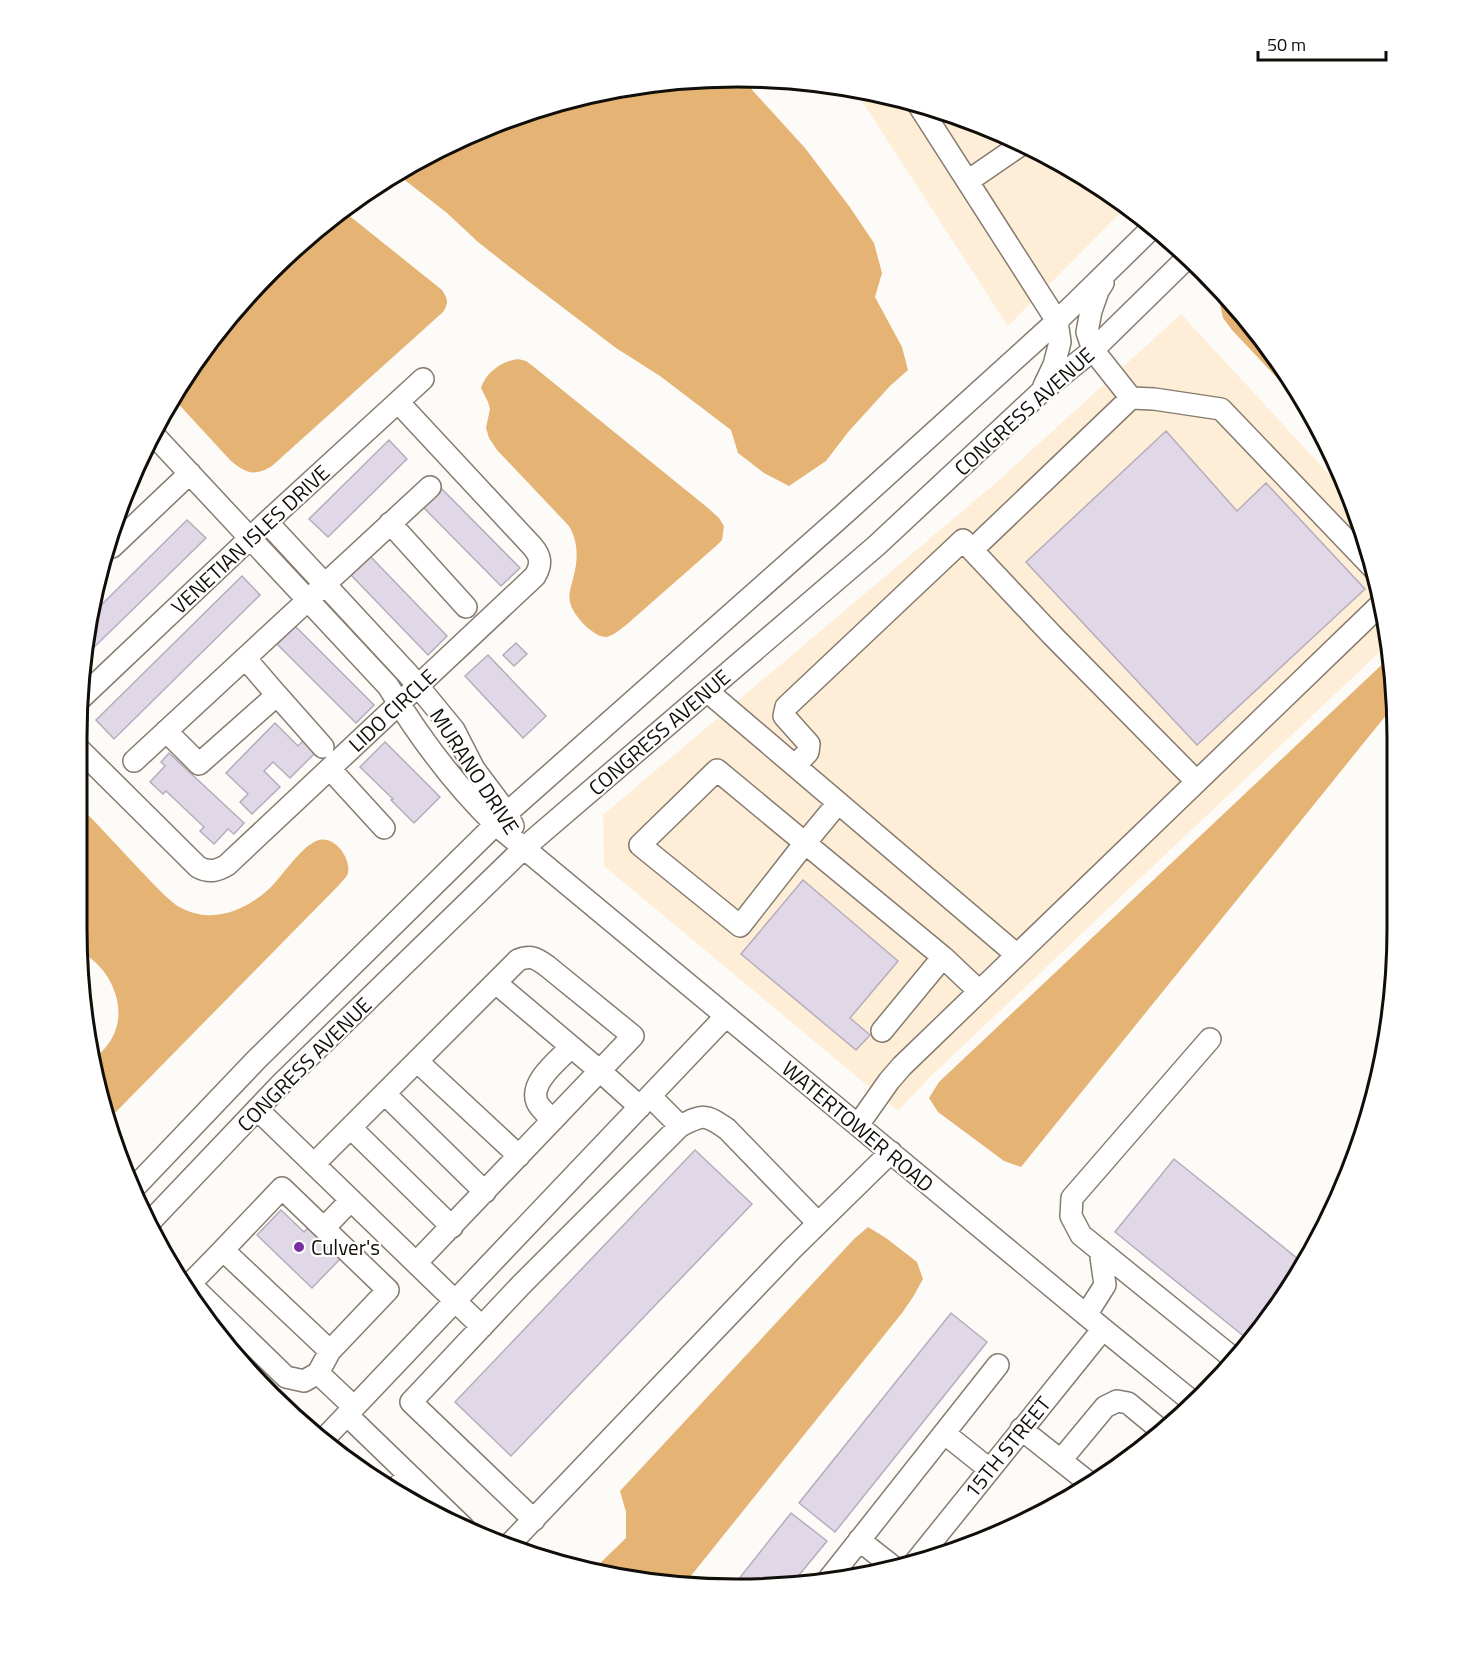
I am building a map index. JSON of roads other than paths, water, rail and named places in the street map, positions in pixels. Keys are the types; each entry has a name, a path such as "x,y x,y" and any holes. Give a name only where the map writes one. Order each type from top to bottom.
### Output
{"street":[{"path":"925,115 1057,321 1060,342 1054,365 1041,392"},
{"path":"968,181 1014,149"},
{"name":"CONGRESS AVENUE","path":"138,1183 256,1060 501,819 1057,321 1147,233"},
{"path":"1119,261 1098,291 1090,312 1087,332 1093,350 1131,398"},
{"name":"CONGRESS AVENUE","path":"155,1217 291,1074 524,848 876,546 1041,392 1093,350 1182,263"},
{"name":"VENETIAN ISLES DRIVE","path":"88,691 267,522 423,379"},
{"path":"972,550 1131,398 1221,409 1361,555"},
{"name":"LIDO CIRCLE","path":"87,757 198,867 212,871 227,865 535,576 539,569 540,556 398,402"},
{"path":"159,441 250,538"},
{"path":"119,535 189,473"},
{"path":"135,761 430,487"},
{"name":"MURANO DRIVE","path":"267,522 408,674 454,730 501,819 524,848"},
{"path":"390,523 466,607"},
{"name":"MURANO DRIVE","path":"250,538 388,686 414,728 468,798 501,819"},
{"path":"795,766 808,752 809,744 784,716 786,706 963,540 1045,628 1196,781"},
{"path":"858,1125 902,1066 1375,610"},
{"path":"245,658 323,747"},
{"path":"707,691 1017,955"},
{"path":"166,731 199,764 277,695"},
{"path":"330,769 384,828"},
{"path":"838,803 806,843 740,926 640,845 717,770 806,843 943,957 979,991"},
{"name":"WATERTOWER ROAD","path":"524,848 1188,1398"},
{"path":"314,1164 518,960 527,956 547,966 633,1036 416,1263"},
{"path":"882,1031 943,957"},
{"path":"496,983 600,1071 680,1126"},
{"path":"328,1435 726,1016"},
{"path":"1210,1038 1072,1197 1071,1216 1082,1235 1229,1355"},
{"path":"553,1120 537,1101 538,1083 572,1047"},
{"path":"418,1062 519,1156"},
{"path":"385,1094 485,1192"},
{"path":"257,1109 482,1327"},
{"path":"534,1520 411,1402 530,1276 680,1126 698,1117 710,1118 727,1129 818,1223"},
{"path":"351,1128 452,1227"},
{"path":"514,1540 818,1223 891,1152"},
{"path":"192,1282 282,1188 388,1290 330,1351 318,1373 304,1381 286,1377 202,1297"},
{"path":"324,1228 351,1200"},
{"path":"224,1250 330,1351"},
{"path":"1086,1315 1105,1285 1100,1250"},
{"name":"15TH STREET","path":"920,1553 1102,1329"},
{"path":"835,1571 998,1365"},
{"path":"318,1373 351,1411 403,1482 426,1499"},
{"path":"1061,1460 1105,1407 1118,1401 1128,1403 1156,1426"},
{"path":"1021,1430 1083,1478"},
{"path":"944,1433 989,1469"},
{"path":"859,1540 897,1559"}],"place":[{"name":"Culver's","path":"299,1247"}]}
